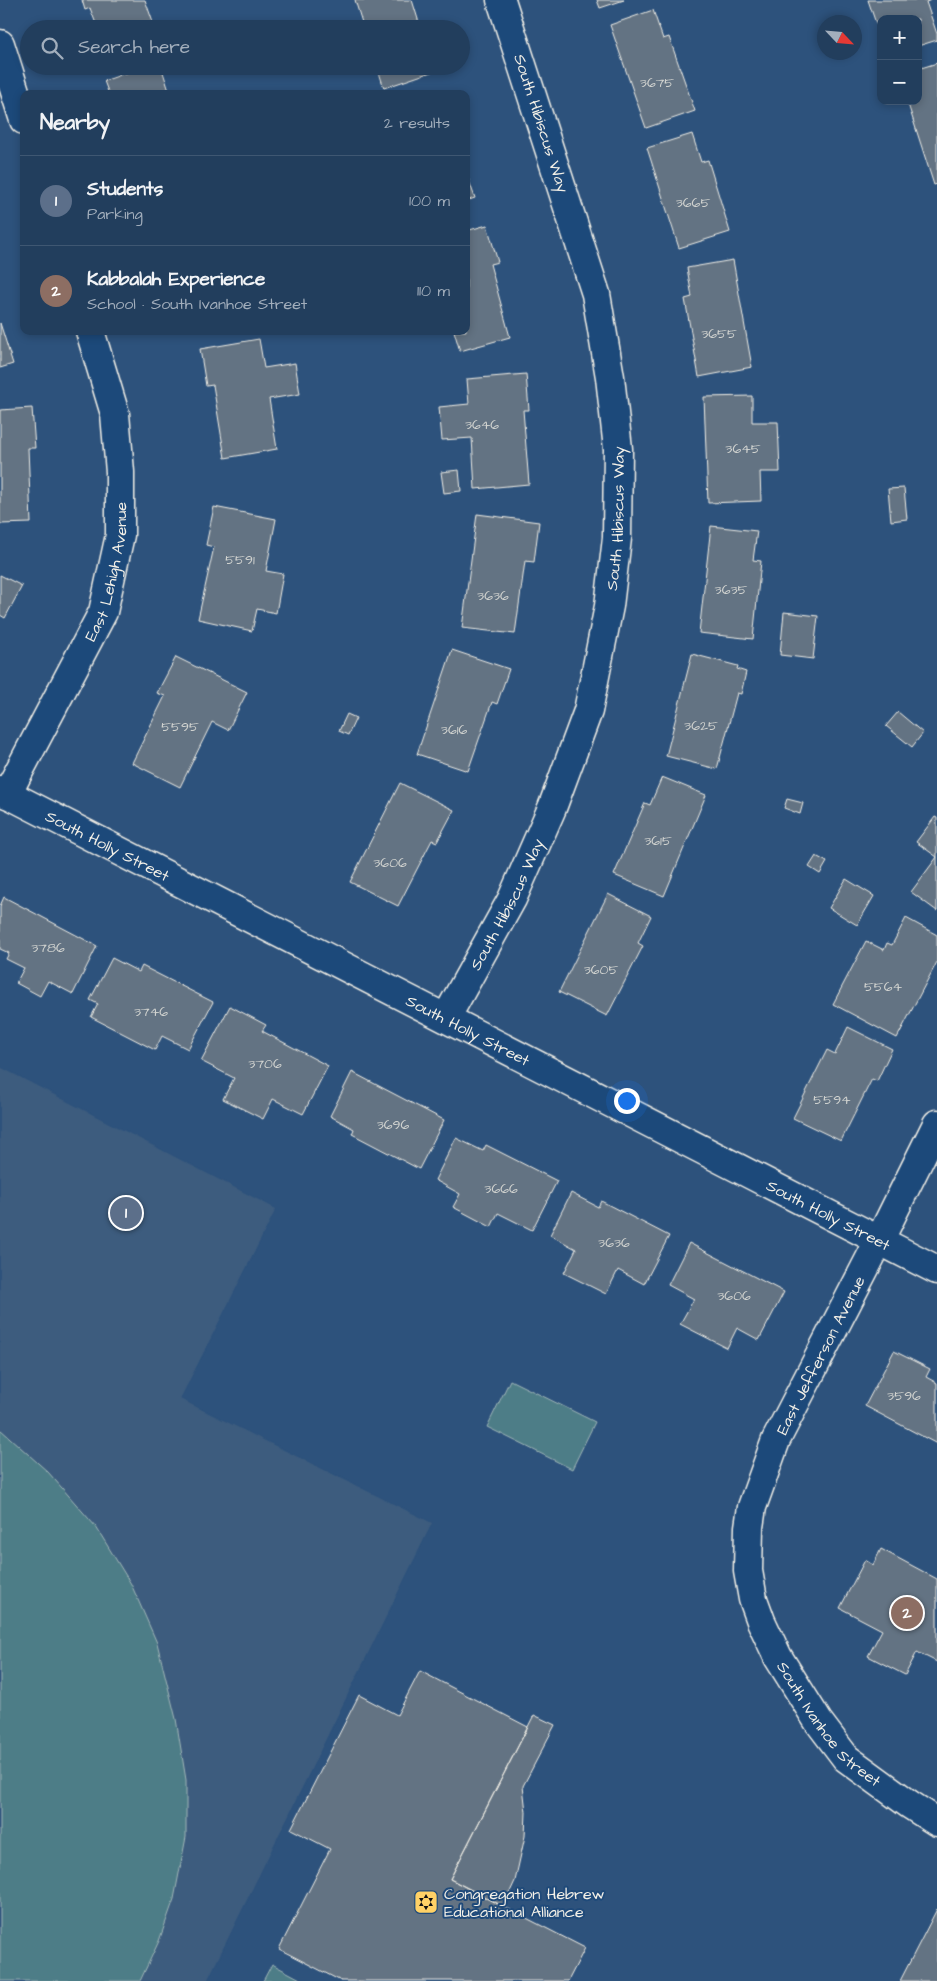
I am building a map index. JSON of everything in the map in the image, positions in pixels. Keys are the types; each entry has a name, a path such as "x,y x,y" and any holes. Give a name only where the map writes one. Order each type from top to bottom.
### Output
{"street":[{"name":"South Hibiscus Way","path":"446,1018 512,899 552,808 588,711 608,606 617,538 618,449 610,378 596,294 502,0"},
{"path":"0,44 20,107"},
{"name":"East Lehigh Avenue","path":"4,792 103,612 120,535 120,472 115,414 91,335"},
{"name":"South Holly Street","path":"4,792 937,1270"},
{"name":"East Jefferson Avenue","path":"753,1599 748,1571 749,1526 752,1507 776,1440 937,1124"},
{"name":"South Ivanhoe Street","path":"753,1599 778,1657 818,1721 846,1758 902,1800 937,1822"}],"shaded area":[{"path":"0,1067 276,1209 180,1399 432,1523 207,1981 0,1981"}],"green space":[{"path":"510,1380 595,1422 572,1469 487,1427"},
{"path":"0,1429 48,1472 96,1527 131,1584 157,1643 176,1719 186,1780 186,1837 174,1899 159,1941 140,1981 0,1981"},
{"path":"272,1964 304,1981 263,1981"}],"building":[{"path":"82,0 145,0 152,20 95,20 90,8 85,10"},
{"path":"355,0 412,0 418,20 361,20"},
{"path":"597,0 624,0 600,8"},
{"path":"868,0 931,0 926,2 937,34 937,40 922,45 922,15 877,15 877,26"},
{"path":"653,10 663,39 669,37 695,111 646,128 610,25"},
{"path":"937,63 937,184 934,185 908,105 922,105 922,68"},
{"path":"121,75 164,75 169,90 107,90 104,81"},
{"path":"380,75 422,75 384,88"},
{"path":"692,134 701,162 708,160 730,232 679,248 647,148"},
{"path":"470,184 475,198 470,200"},
{"path":"487,225 498,262 490,264 510,337 460,351 455,335 470,335 470,230"},
{"path":"733,260 752,367 699,377 685,299 692,297 687,268"},
{"path":"0,323 13,364 0,368"},
{"path":"259,339 264,368 295,363 300,394 269,399 277,449 225,458 213,385 206,386 200,349"},
{"path":"526,374 529,410 523,410 529,484 475,489 472,438 442,440 439,407 469,404 467,379"},
{"path":"752,396 752,422 778,422 780,472 760,472 761,501 708,503 704,397"},
{"path":"32,408 35,448 28,448 31,523 0,524 0,410"},
{"path":"459,470 461,491 444,493 441,472"},
{"path":"904,488 907,519 891,521 888,489"},
{"path":"214,507 276,519 266,571 283,574 276,613 257,609 252,631 198,619 214,547 206,545"},
{"path":"477,514 539,522 534,562 525,561 515,634 462,628"},
{"path":"711,526 757,531 753,560 761,561 753,639 699,633"},
{"path":"0,575 22,586 5,618 0,615"},
{"path":"784,612 818,616 813,659 780,655"},
{"path":"452,650 509,669 497,704 492,702 468,771 417,754"},
{"path":"692,654 738,666 737,669 746,672 741,694 737,693 717,769 666,756"},
{"path":"176,657 247,692 228,730 212,722 180,787 132,763 165,696 157,693"},
{"path":"898,712 923,733 912,747 886,726"},
{"path":"347,714 356,718 348,735 339,731"},
{"path":"662,777 706,795 664,896 614,875 645,803 650,805"},
{"path":"400,783 454,810 437,842 432,840 398,906 350,882"},
{"path":"787,799 803,803 800,814 784,808"},
{"path":"935,817 937,818 937,857 916,842"},
{"path":"816,856 827,862 820,874 809,867"},
{"path":"937,857 937,911 911,892"},
{"path":"846,879 874,896 857,925 829,908"},
{"path":"608,894 651,916 638,943 643,946 607,1016 559,992"},
{"path":"4,897 97,946 73,994 48,981 40,996 16,983 24,968 6,959 9,953 0,949 0,906"},
{"path":"906,918 937,935 937,962 897,1038 833,1004 866,941 884,950 887,943 892,945"},
{"path":"112,958 139,972 142,966 213,1002 188,1049 162,1036 155,1050 91,1017 98,1004 90,1000"},
{"path":"230,1006 266,1025 262,1031 328,1066 303,1114 273,1099 263,1119 223,1099 234,1078 201,1061"},
{"path":"848,1027 892,1049 877,1081 872,1079 841,1141 793,1118 827,1050 835,1054"},
{"path":"352,1072 444,1120 419,1169 352,1134 354,1129 330,1116"},
{"path":"456,1138 483,1151 486,1145 557,1181 532,1230 498,1213 491,1227 453,1207 460,1194 435,1180"},
{"path":"571,1193 598,1207 601,1201 669,1236 644,1284 618,1270 606,1294 564,1273 576,1249 550,1235"},
{"path":"689,1243 784,1292 759,1340 737,1328 727,1348 680,1324 694,1299 668,1285"},
{"path":"894,1351 930,1369 926,1377 937,1383 937,1444 865,1406"},
{"path":"881,1549 937,1579 937,1662 917,1652 905,1675 868,1656 882,1630 840,1608 865,1560 873,1565"},
{"path":"420,1671 528,1727 450,1879 585,1948 568,1981 341,1981 279,1949 330,1849 291,1829 359,1695 397,1715"},
{"path":"534,1715 555,1725 523,1786 526,1812 525,1836 515,1881 503,1907 450,1879"},
{"path":"937,1909 937,1981 900,1981"}],"place":[{"name":"Students","path":"126,1213"},
{"name":"Kabbalah Experience","path":"907,1613"},
{"name":"Congregation Hebrew Educational Alliance","path":"426,1902"}]}
